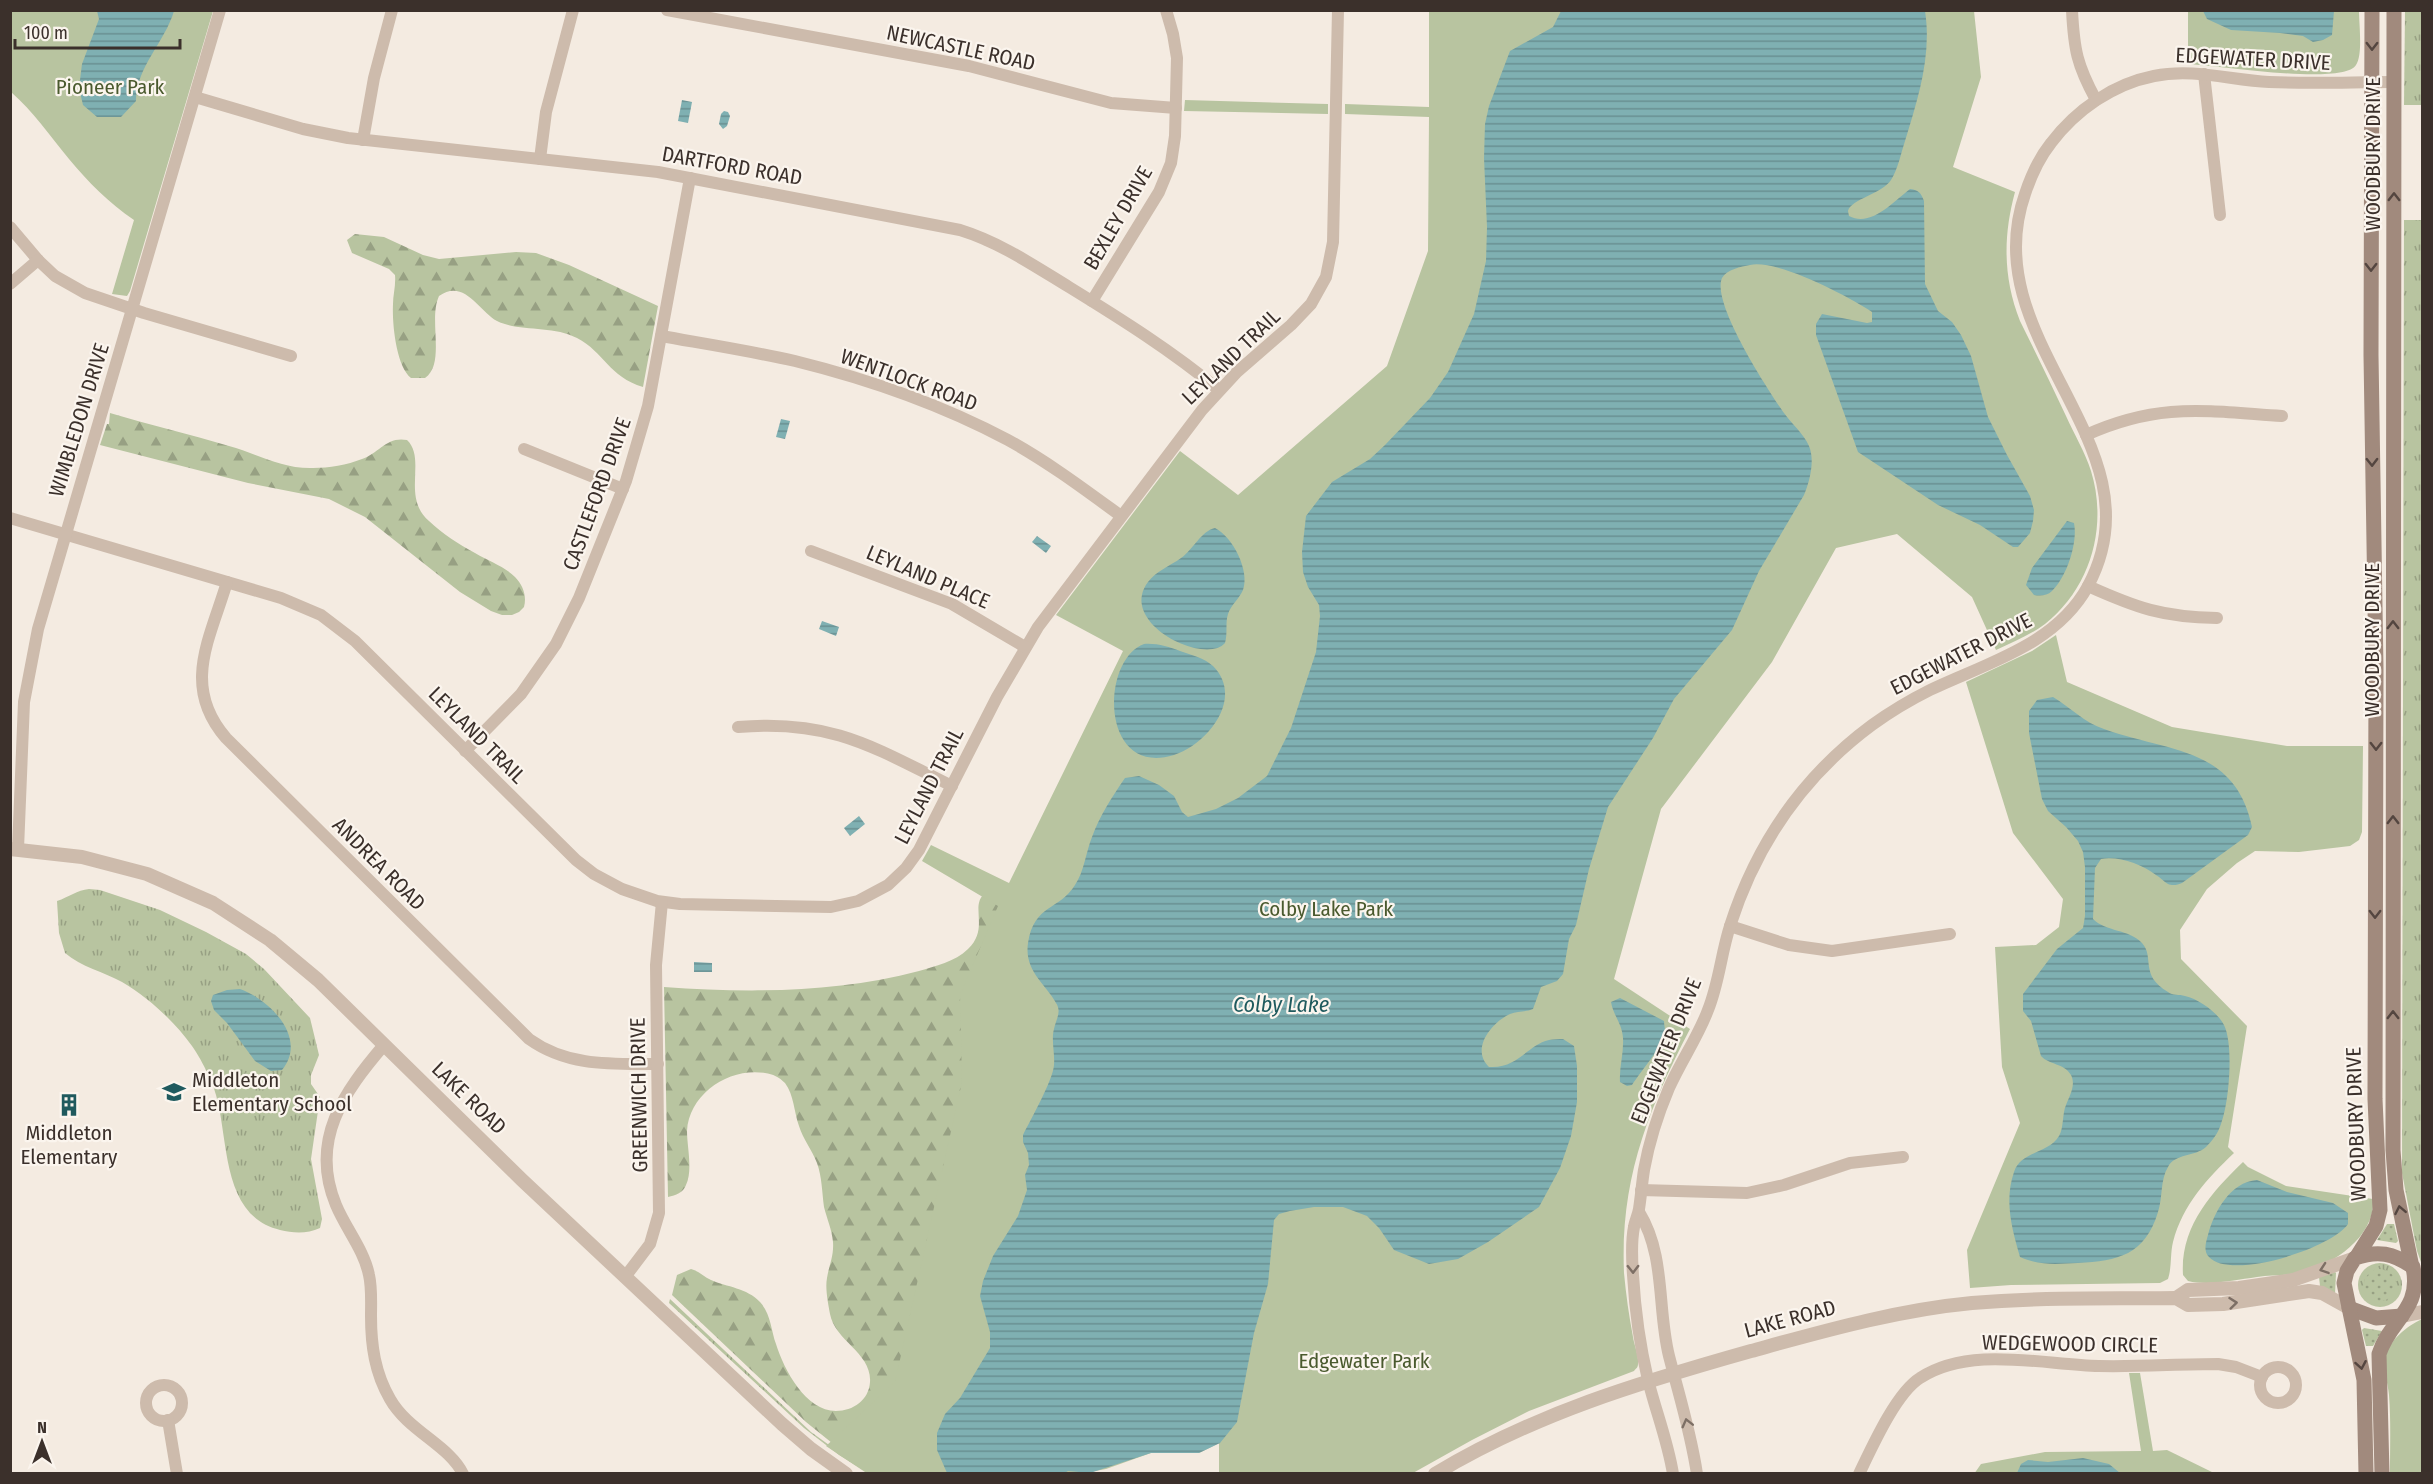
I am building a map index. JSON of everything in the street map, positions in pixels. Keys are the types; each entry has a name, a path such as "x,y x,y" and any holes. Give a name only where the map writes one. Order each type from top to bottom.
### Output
{"main road":[{"name":"WOODBURY DRIVE","path":"2355,1258 2376,1226 2380,1210 2375,1126 2376,669 2372,400 2372,10"},
{"name":"WOODBURY DRIVE","path":"2394,10 2392,1150 2396,1191 2416,1270"},
{"path":"2366,1473 2364,1386 2345,1281 2347,1271 2355,1258 2385,1252 2416,1270 2414,1295 2384,1342 2378,1361 2382,1473"},
{"path":"2349,1308 2372,1318 2388,1319 2402,1316"}],"street":[{"name":"WIMBLEDON DRIVE","path":"14,849 27,683 38,628 220,10"},
{"path":"363,140 372,86 392,10"},
{"path":"540,159 546,112 573,10"},
{"name":"NEWCASTLE ROAD","path":"667,10 979,68 1111,103 1176,108"},
{"name":"BEXLEY DRIVE","path":"1092,301 1167,176 1174,152 1176,46 1166,10"},
{"name":"LEYLAND TRAIL","path":"10,518 288,600 332,622 355,641 561,846 587,869 622,889 662,902 689,905 821,908 863,899 888,885 915,857 997,697 1044,618 1219,390 1304,312 1317,295 1329,267 1334,235 1338,10"},
{"path":"2072,10 2076,56 2082,74 2096,100"},
{"path":"2204,74 2220,215"},
{"name":"EDGEWATER DRIVE","path":"1674,1473 1648,1380 1637,1320 1633,1274 1634,1229 1639,1212 1645,1164 1660,1111 1708,1010 1717,985 1723,948 1752,869 1767,841 1798,796 1828,762 1852,741 1904,704 2029,644 2062,621 2088,586 2103,548 2107,510 2098,462 2028,316 2015,262 2015,234 2024,196 2043,153 2060,131 2096,100 2132,82 2156,75 2204,74 2266,82 2394,82"},
{"name":"DARTFORD ROAD","path":"195,97 303,129 363,140 633,169 960,230 1005,249 1092,301 1163,346 1219,390"},
{"name":"CASTLEFORD DRIVE","path":"465,751 521,694 556,644 576,606 623,489 643,429 690,178"},
{"path":"10,227 38,260 70,286 132,309 291,356"},
{"path":"10,284 38,260"},
{"name":"WENTLOCK ROAD","path":"661,336 797,362 842,374 931,405 977,425 1024,450 1072,480 1121,516"},
{"path":"2086,435 2131,418 2175,410 2282,416"},
{"path":"524,449 623,489"},
{"name":"LEYLAND PLACE","path":"811,551 952,604 1025,647"},
{"name":"ANDREA ROAD","path":"227,582 203,662 201,680 201,692 207,711 226,738 529,1039 557,1055 581,1062 658,1064"},
{"path":"2088,586 2147,611 2217,618"},
{"path":"738,727 793,726 845,735 866,743 952,786"},
{"name":"LAKE ROAD","path":"14,849 66,854 119,866 157,878 213,903 255,928 291,956 625,1277 799,1439 846,1473"},
{"name":"GREENWICH DRIVE","path":"625,1277 650,1244 659,1219 656,953 662,902"},
{"path":"1730,926 1789,945 1832,951 1950,934"},
{"path":"384,1045 356,1078 339,1106 329,1145 328,1171 331,1190 336,1206 366,1263 370,1277 373,1352 383,1386 403,1417 453,1458 463,1473"},
{"path":"1641,1190 1747,1193 1784,1185 1850,1163 1903,1157"},
{"name":"EDGEWATER DRIVE","path":"1639,1212 1648,1226 1660,1273 1665,1333 1697,1473"},
{"name":"LAKE ROAD","path":"2176,1298 2188,1290 2239,1288 2286,1281 2355,1258"},
{"name":"LAKE ROAD","path":"1435,1473 1508,1434 1572,1407 1648,1380 1831,1329 1914,1311 1998,1301 2176,1298 2188,1305 2220,1304 2309,1291 2322,1293 2349,1308"},
{"path":"2402,1316 2422,1312"},
{"name":"WEDGEWOOD CIRCLE","path":"1859,1473 1884,1426 1910,1386 1931,1371 1947,1366 2009,1359 2096,1366 2218,1364 2236,1367 2262,1377"},
{"path":"168,1420 177,1473"}],"green space":[{"name":"Pioneer Park","path":"10,11 213,11 127,296 112,294 134,220 91,184 34,115 11,92"},
{"name":"Colby Lake","path":"1429,11 1974,11 1981,77 1953,167 2015,192 2007,241 2010,289 2020,321 2091,471 2096,492 2097,513 2092,555 2074,593 2061,609 2045,624 1996,650 1972,597 1897,534 1836,548 1772,662 1661,809 1614,979 1690,1029 1661,1088 1632,1176 1624,1239 1624,1273 1630,1321 1638,1357 1638,1366 1634,1371 1529,1411 1413,1473 1219,1473 1219,1443 1199,1453 1151,1453 1106,1469 1079,1474 868,1474 826,1446 895,1382 962,1082 960,995 998,906 922,861 931,845 1009,883 1123,651 1056,615 1180,451 1238,495 1387,366 1428,251 1429,117 1345,114 1345,104 1429,107"},
{"path":"2188,11 2359,11 2358,60 2356,65 2346,71 2328,74 2277,73 2188,64"},
{"path":"2405,11 2422,11 2422,105 2404,105"},
{"path":"1185,100 1328,104 1328,114 1184,111"},
{"path":"2404,220 2422,220 2422,1265 2417,1251 2402,1173"},
{"path":"355,234 384,237 423,255 439,259 516,252 536,253 569,265 658,306 643,387 622,377 594,350 577,338 557,331 515,326 497,321 471,298 456,291 448,291 439,296 435,317 436,352 431,371 425,378 411,378 398,354 394,333 395,275 389,269 352,253 347,240"},
{"path":"110,413 240,449 280,464 302,468 350,463 368,456 394,440 407,440 413,448 415,457 415,490 421,511 429,521 451,538 511,573 524,591 524,607 512,615 502,615 491,611 460,592 365,517 329,499 248,483 100,445 107,424 109,424"},
{"path":"2056,635 2067,682 2172,727 2287,746 2363,746 2362,832 2359,840 2350,846 2299,852 2255,851 2207,889 2180,930 2181,959 2247,1026 2228,1147 2234,1153 2205,1183 2183,1216 2173,1242 2168,1279 2160,1283 2011,1285 1970,1288 1967,1250 2020,1123 2002,1067 1995,947 2036,945 2059,927 2063,899 2013,833 1966,682 2032,651"},
{"path":"89,889 100,890 160,910 246,954 264,969 310,1018 319,1055 311,1075 311,1084 320,1097 311,1159 322,1219 320,1228 300,1232 280,1230 261,1222 247,1209 237,1193 231,1174 214,1090 192,1046 169,1019 142,995 122,982 78,962 65,953 59,933 57,901"},
{"path":"983,895 1003,901 972,1343 832,1443 806,1422 672,1295 677,1275 691,1269 711,1280 737,1288 755,1297 766,1312 776,1344 791,1377 806,1397 825,1409 836,1411 854,1407 867,1394 870,1382 865,1363 839,1332 830,1314 826,1282 833,1252 831,1229 824,1207 819,1168 797,1121 792,1098 785,1083 771,1074 752,1072 725,1079 703,1094 689,1117 687,1131 689,1172 685,1188 668,1197 664,987 792,990 856,984 919,971 951,960 968,949 978,934 979,906"},
{"path":"2243,1162 2248,1167 2286,1186 2373,1199 2372,1213 2367,1226 2349,1248 2311,1270 2222,1282 2188,1281 2183,1275 2183,1258 2192,1226 2209,1199"},
{"path":"2387,1224 2394,1224 2398,1241 2396,1243 2377,1240"},
{"path":"2380,1263 2396,1269 2402,1285 2396,1301 2380,1307 2364,1301 2358,1285 2364,1269"},
{"path":"2380,1269 2391,1274 2396,1285 2391,1296 2380,1301 2369,1296 2364,1285 2369,1274"},
{"path":"2335,1272 2335,1294 2320,1286 2319,1277"},
{"path":"670,1299 811,1432 868,1473 839,1455 804,1428 669,1303"},
{"path":"2422,1319 2422,1473 2390,1474 2390,1405 2385,1358 2390,1345 2399,1334"},
{"path":"2364,1328 2382,1331 2373,1346 2366,1346 2362,1330"},
{"path":"2129,1373 2140,1373 2153,1451 2167,1450 2214,1473 1974,1474 1981,1464 2045,1452 2141,1451"}],"water":[{"path":"97,11 174,11 141,77 136,101 121,117 97,117 83,105 79,88 82,64 99,19"},
{"name":"Colby Lake","path":"1561,11 1925,11 1927,44 1922,77 1915,109 1897,166 1887,185 1850,207 1849,216 1866,219 1874,216 1910,189 1918,191 1922,196 1924,201 1925,284 1938,311 1952,322 1971,356 1988,417 2030,496 2034,510 2030,533 2018,547 2013,547 1980,525 1938,505 1858,452 1816,335 1816,324 1822,314 1872,322 1872,312 1812,280 1777,268 1750,265 1727,272 1722,278 1721,290 1733,326 1766,386 1807,442 1812,458 1810,477 1804,495 1759,571 1732,630 1674,699 1653,738 1608,807 1589,869 1576,925 1569,939 1563,974 1557,981 1541,987 1533,1009 1510,1014 1496,1023 1483,1044 1484,1060 1489,1067 1499,1067 1515,1061 1534,1047 1549,1040 1563,1039 1574,1046 1577,1066 1577,1102 1571,1136 1560,1168 1539,1207 1488,1242 1458,1259 1429,1264 1394,1250 1379,1228 1367,1216 1343,1207 1314,1207 1279,1214 1274,1220 1268,1284 1254,1333 1237,1422 1220,1443 1199,1453 1151,1453 1090,1473 1068,1471 1063,1474 947,1473 937,1450 937,1433 945,1414 960,1398 990,1348 990,1332 980,1296 983,1281 993,1256 1018,1216 1027,1190 1025,1175 1029,1165 1023,1135 1053,1072 1053,1033 1058,1016 1058,1006 1036,976 1029,961 1028,943 1031,930 1042,914 1069,893 1075,885 1099,821 1125,778 1139,776 1159,785 1174,796 1182,812 1188,817 1216,809 1238,798 1267,776 1291,728 1316,652 1319,605 1308,587 1303,572 1302,552 1306,516 1332,482 1370,459 1385,445 1430,398 1448,372 1474,314 1486,261 1484,158 1485,124 1489,106 1510,51 1553,27"},
{"path":"2203,11 2334,11 2332,35 2313,42 2303,36 2231,30 2207,19"},
{"path":"682,100 692,102 688,123 678,121"},
{"path":"724,111 730,116 727,126 723,129 719,124"},
{"path":"781,419 790,421 785,439 776,437"},
{"path":"2067,521 2074,523 2075,531 2073,549 2067,568 2050,593 2034,595 2026,585 2032,568"},
{"path":"1215,528 1222,532 1234,547 1242,564 1245,582 1243,590 1228,614 1225,643 1215,649 1200,649 1184,645 1153,625 1144,612 1142,597 1151,578 1181,558 1205,533"},
{"path":"1037,536 1051,546 1046,553 1032,542"},
{"path":"822,621 839,627 836,636 819,629"},
{"path":"1144,644 1167,647 1202,659 1213,666 1222,679 1225,692 1218,719 1199,741 1174,755 1150,757 1132,750 1120,734 1115,714 1115,692 1120,671 1130,654"},
{"path":"2053,697 2097,726 2195,756 2214,766 2231,781 2243,800 2252,827 2248,835 2179,884 2168,884 2144,867 2122,860 2101,859 2095,868 2093,919 2104,926 2137,938 2146,948 2150,973 2159,986 2170,993 2183,995 2202,1003 2213,1011 2224,1025 2230,1060 2228,1089 2224,1115 2213,1139 2201,1150 2175,1159 2168,1167 2164,1177 2160,1206 2146,1238 2138,1247 2106,1260 2056,1264 2035,1262 2020,1257 2009,1204 2011,1183 2017,1165 2028,1156 2054,1142 2059,1136 2073,1086 2068,1071 2041,1056 2031,1021 2023,1011 2023,994 2057,949 2083,928 2085,916 2083,852 2078,841 2048,811 2042,799 2029,733 2029,711 2037,700"},
{"path":"859,816 865,824 850,836 844,828"},
{"path":"694,962 712,963 712,972 694,972"},
{"path":"240,989 263,1002 282,1022 291,1046 289,1058 282,1070 271,1071 255,1061 227,1023 214,1010 211,1001 213,995 227,990"},
{"path":"1620,998 1664,1021 1665,1030 1663,1041 1655,1053 1632,1085 1627,1086 1620,1082 1623,1038 1611,1002"},
{"path":"2257,1180 2287,1192 2333,1203 2348,1213 2348,1224 2323,1243 2281,1258 2238,1265 2221,1263 2209,1257 2206,1249 2207,1238 2219,1208 2231,1192 2239,1186"},
{"path":"2083,1458 2109,1464 2120,1473 2017,1473 2021,1464 2028,1460 2048,1462"}],"place":[{"name":"Middleton Elementary School","path":"174,1092"},
{"name":"Middleton Elementary","path":"69,1105"}],"park label":[{"name":"Colby Lake Park","path":"1326,909"},
{"name":"Edgewater Park","path":"1364,1361"}]}
